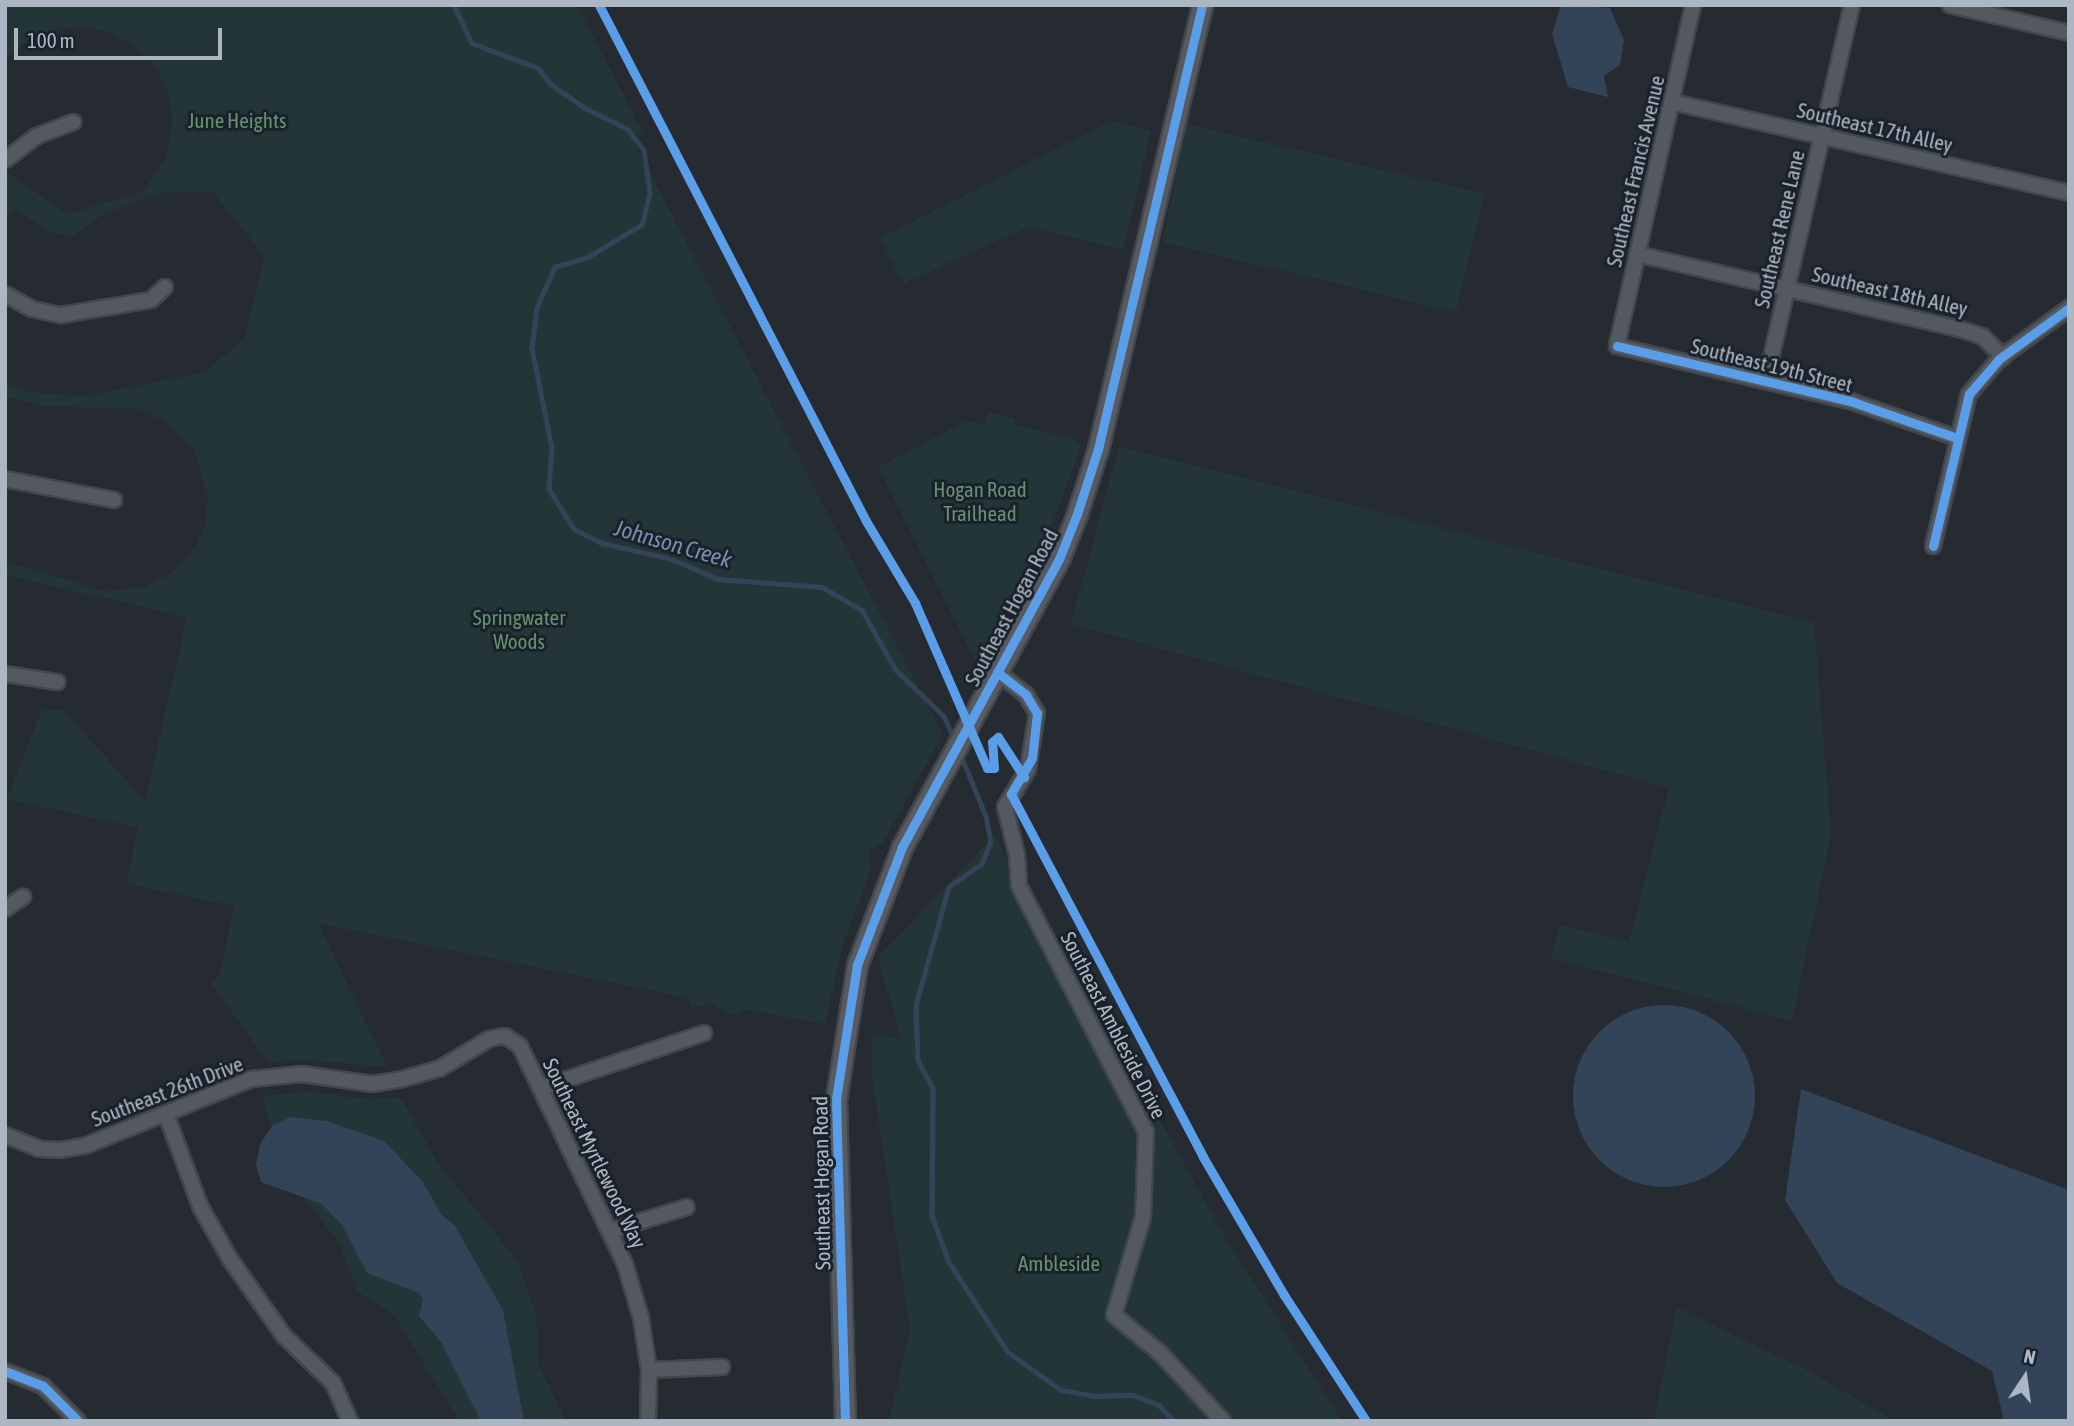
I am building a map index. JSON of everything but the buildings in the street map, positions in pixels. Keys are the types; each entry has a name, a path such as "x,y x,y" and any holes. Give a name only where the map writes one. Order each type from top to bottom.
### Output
{"main road":[{"name":"Southeast Hogan Road","path":"845,1421 835,1160 838,1074 847,1010 882,890 948,759 1059,559 1091,474 1202,5"}],"street":[{"name":"Southeast Francis Avenue","path":"1616,346 1693,5"},
{"name":"Southeast Rene Lane","path":"1766,380 1852,5"},
{"path":"1950,5 2069,33"},
{"name":"Southeast 17th Alley","path":"1672,102 2069,193"},
{"path":"5,160 37,136 73,122"},
{"name":"Southeast 18th Alley","path":"1637,254 1970,332 2003,357"},
{"path":"5,294 32,309 69,315 151,300 165,286"},
{"path":"1933,546 1969,394 2003,357 2069,308"},
{"name":"Southeast 19th Street","path":"1616,346 1853,402 1957,438"},
{"path":"5,479 114,500"},
{"name":"Southeast Ambleside Drive","path":"997,672 1026,695 1037,713 1028,769 1005,807 1017,855 1019,886 1146,1132 1143,1217 1114,1315 1159,1352 1223,1421"},
{"path":"5,674 57,682"},
{"path":"5,909 23,897"},
{"path":"541,1088 705,1033"},
{"name":"Southeast Myrtlewood Way","path":"505,1036 520,1046 612,1230 641,1318 649,1370 648,1421"},
{"name":"Southeast 26th Drive","path":"5,1135 39,1149 60,1150 87,1145 251,1079 302,1074 372,1084 403,1079 439,1069 489,1039 505,1036"},
{"path":"166,1114 201,1206 230,1259 284,1336 333,1383 351,1421"},
{"path":"612,1230 687,1207"},
{"path":"649,1370 722,1367"},
{"path":"5,1371 43,1387 78,1421"}],"green space":[{"name":"Springwater Woods","path":"5,5 577,5 645,136 630,133 633,140 943,734 883,842 869,851 870,871 842,948 825,1024 744,1009 731,1015 713,1004 692,1007 687,998 318,923 387,1067 306,1060 268,1062 211,983 220,975 234,906 126,884 138,828 7,799 42,709 65,711 145,802 187,617 5,575 5,562 105,591 145,587 173,572 196,546 205,526 208,495 193,448 163,420 137,409 43,406 5,396 5,383 27,392 85,396 205,372 245,338 264,256 213,192 161,193 105,213 72,237 51,232 13,209 5,222 5,179 9,174 68,214 144,191 165,159 173,120 168,94 155,67 139,50 114,34 84,27 58,29 30,39 5,58"},
{"path":"1111,121 1151,131 1123,250 1028,227 903,284 880,238"},
{"path":"1187,124 1485,194 1456,312 1162,242"},
{"name":"Hogan Road Trailhead","path":"987,412 1015,419 1014,425 1075,438 1081,446 1038,563 982,663 975,661 878,467 966,421 984,425"},
{"path":"1119,446 1814,623 1831,834 1792,1021 1551,958 1560,925 1629,941 1669,788 1071,624"},
{"name":"Ambleside","path":"995,835 1130,1093 1147,1097 1226,1239 1342,1421 889,1421 910,1329 872,1077 872,1034 901,1039 878,957"},
{"path":"307,1092 369,1099 401,1098 436,1160 518,1262 536,1314 539,1366 566,1421 459,1421 394,1315 358,1292 339,1243 289,1179 262,1096"},
{"path":"1676,1307 1807,1370 1895,1421 1654,1421"}],"water":[{"path":"1561,5 1610,8 1624,40 1620,65 1604,76 1608,97 1568,87 1552,34"},
{"path":"1664,1005 1682,1006 1699,1012 1729,1031 1748,1061 1754,1078 1754,1114 1748,1131 1729,1161 1699,1180 1682,1186 1664,1187 1646,1186 1629,1180 1599,1161 1580,1131 1574,1114 1573,1096 1574,1078 1580,1061 1599,1031 1629,1012 1646,1006"},
{"path":"1801,1089 2069,1190 2069,1421 2004,1421 1992,1371 1837,1283 1785,1200"},
{"path":"291,1117 327,1121 384,1141 422,1181 442,1215 455,1226 503,1310 524,1421 481,1421 441,1342 419,1316 423,1300 419,1293 367,1273 342,1225 322,1204 261,1182 256,1165 260,1144 273,1125"}],"waterway":[{"name":"Johnson Creek","path":"454,5 472,43 538,68 552,85 585,108 628,129 644,150 650,194 642,225 587,258 555,267 537,308 532,348 552,448 549,489 574,529 602,543 672,559 718,579 822,587 862,610 896,670 944,716 954,738"},
{"name":"Johnson Creek","path":"960,753 986,816 991,841 982,864 949,887 916,1006 918,1060 933,1088 932,1216 949,1262 1008,1352 1061,1390 1096,1396 1133,1395 1159,1405 1174,1421"}],"cycle path":[{"path":"599,5 866,521 915,603 987,768 994,768 992,742 998,737 1024,777"},
{"path":"845,1421 836,1099 857,965 902,847 1059,559 1077,514 1098,449 1202,5"},
{"path":"1933,546 1969,394 1999,359 2069,308"},
{"path":"1617,346 1853,402 1957,438"},
{"path":"997,672 1026,695 1037,713 1032,758 1011,794 1203,1157 1284,1295 1366,1421"},
{"path":"5,1371 43,1386 78,1421"}],"park label":[{"name":"June Heights","path":"237,120"}]}
